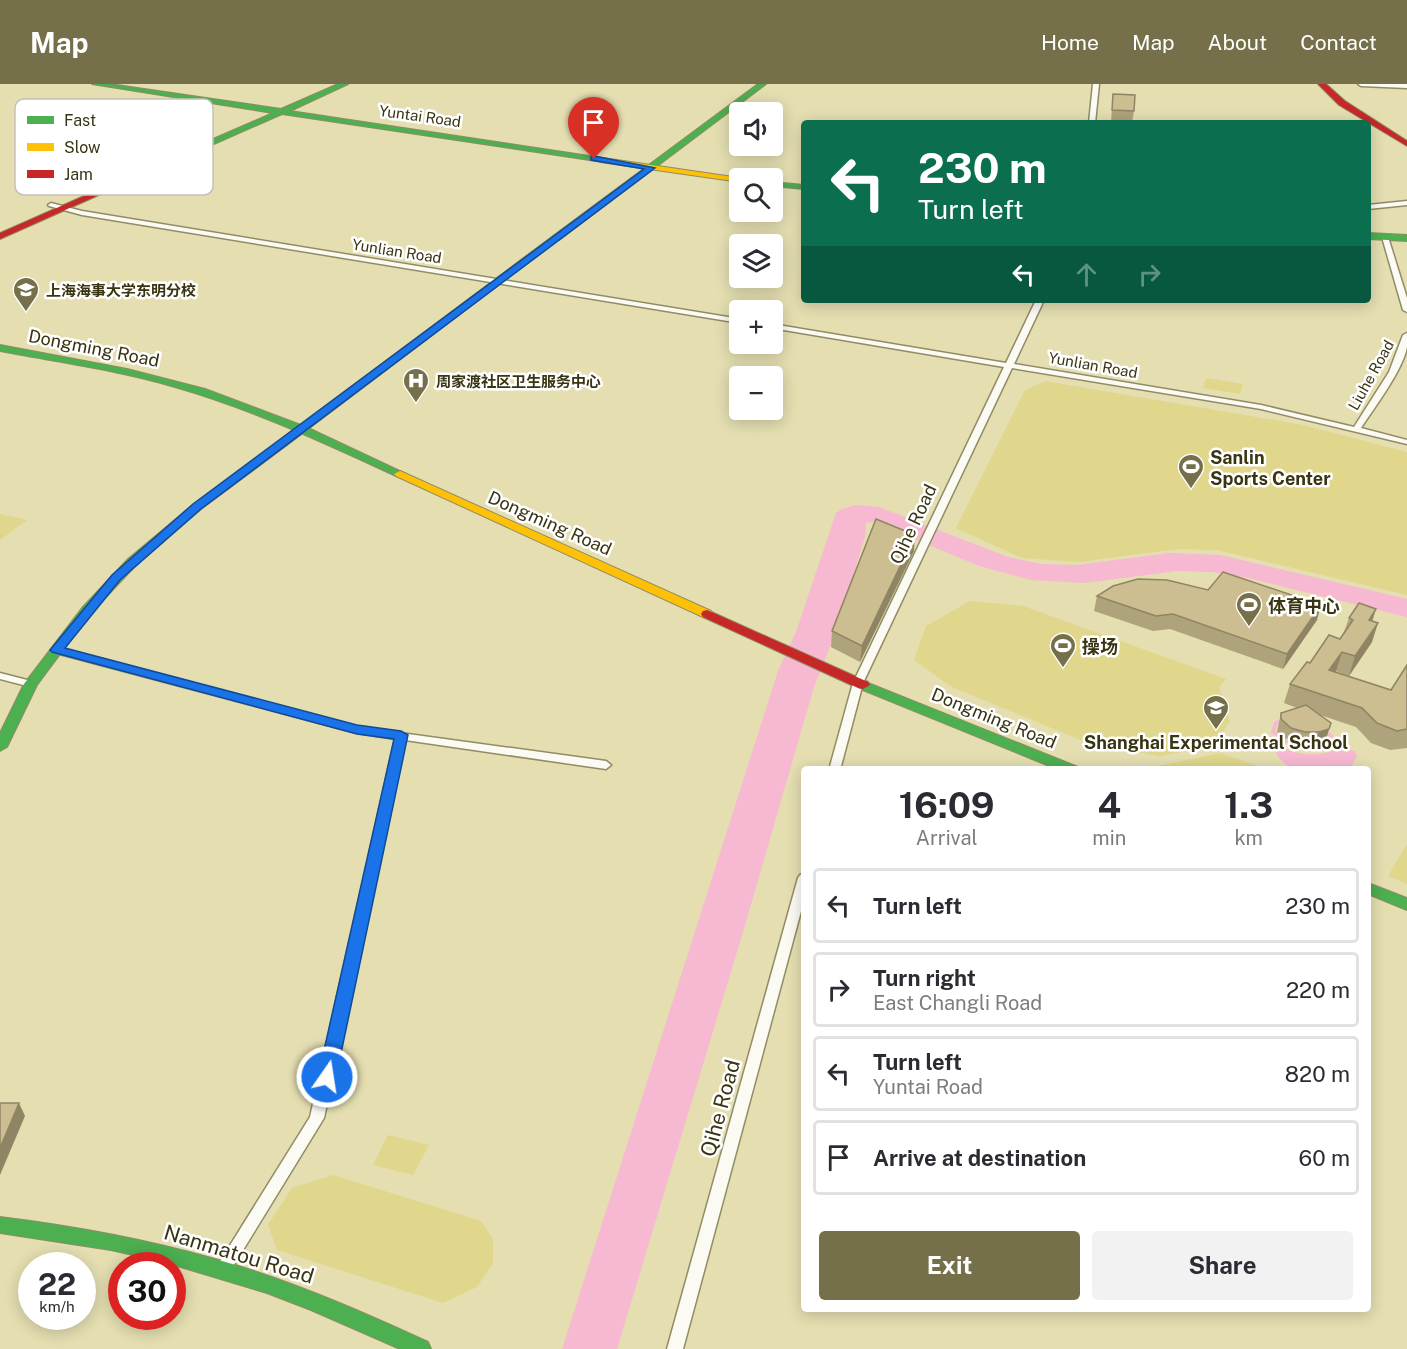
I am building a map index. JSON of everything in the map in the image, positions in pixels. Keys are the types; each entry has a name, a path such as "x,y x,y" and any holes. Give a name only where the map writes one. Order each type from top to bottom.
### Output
{"street":[{"name":"Yuntai Road","path":"96,84 195,99"},
{"path":"275,111 327,84"},
{"path":"213,138 344,84"},
{"path":"0,747 31,684 101,594 132,562 197,507 762,84"},
{"path":"1092,120 1095,84"},
{"path":"1309,84 1355,120"},
{"path":"1322,84 1342,103 1369,120"},
{"path":"1361,84 1407,86"},
{"name":"Yuntai Road","path":"213,102 729,179"},
{"path":"1371,121 1407,144"},
{"path":"1371,130 1407,150"},
{"path":"783,185 801,187"},
{"path":"0,236 85,195"},
{"path":"1371,207 1407,203"},
{"path":"0,227 58,207"},
{"name":"Yunlian Road","path":"58,207 729,319"},
{"path":"1371,236 1407,238"},
{"path":"1385,237 1407,310"},
{"name":"Qihe Road","path":"835,766 858,683 1039,303"},
{"name":"Yunlian Road","path":"783,328 1262,407 1357,428 1407,442"},
{"name":"Liuhe Road","path":"1357,428 1399,358 1407,335"},
{"name":"Dongming Road","path":"0,348 190,387 229,400 301,429 858,683 1063,766"},
{"path":"56,650 357,730 606,765"},
{"path":"0,676 31,684"},
{"path":"224,1268 318,1118 401,735"},
{"name":"Qihe Road","path":"675,1349 801,889"},
{"path":"1371,889 1407,904"},
{"name":"Nanmatou Road","path":"0,1225 46,1229 169,1253 224,1268 309,1296 380,1327 421,1349"}],"shaded area":[{"path":"1206,378 1243,384 1240,394 1203,388"},
{"name":"Sanlin Sports Center","path":"1045,381 1303,425 1407,452 1407,595 1217,550 1177,549 1080,562 1022,558 956,528 1025,390"},
{"path":"856,505 879,507 1008,557 1042,564 1076,565 1169,553 1220,555 1407,599 1407,617 1248,578 1212,572 1177,571 1085,583 1031,580 979,566 874,522 866,523 865,537 831,644 814,687 743,932 617,1349 562,1349 778,671 796,632 836,513"},
{"path":"0,514 27,520 0,540"},
{"name":"操场","path":"970,601 1023,606 1226,679 1219,687 1230,722 1210,747 1160,756 1090,744 950,686 914,660 926,626"},
{"path":"1270,743 1305,754 1346,749 1355,751 1357,756 1352,766 1288,766 1279,758"},
{"path":"1221,753 1257,766 1158,766"},
{"path":"1407,844 1407,884 1388,876"},
{"path":"388,1135 429,1145 413,1175 373,1165"},
{"path":"333,1175 481,1221 493,1239 493,1263 477,1287 443,1303 277,1250 268,1225 292,1188"}],"building":[{"path":"1113,94 1135,95 1134,111 1112,110"},
{"path":"876,519 915,535 862,646 832,631"},
{"path":"1223,572 1321,605 1287,654 1173,614 1156,616 1097,596 1113,586 1138,579 1167,580 1208,590"},
{"path":"1359,603 1376,609 1369,620 1378,623 1355,656 1342,652 1329,670 1391,690 1407,665 1407,729 1397,731 1377,723 1362,708 1290,684 1307,662 1310,663 1329,635 1340,639 1353,620 1349,618"},
{"path":"1306,705 1331,723 1329,729 1305,732 1291,728 1281,719 1281,713"},
{"path":"0,1103 19,1103 0,1148"}],"waterway":[{"path":"1290,719 1312,724 1331,736 1330,742 1314,746 1300,745 1286,741 1273,732 1276,723 1290,719"}],"traffic: fast":[{"path":"96,84 196,99"},
{"path":"213,142 344,84"},
{"path":"556,238 762,84"},
{"path":"213,102 603,160"},
{"path":"783,185 801,187"},
{"path":"1371,236 1407,238"},
{"path":"0,348 127,372 227,399 327,440 400,474"},
{"path":"0,747 31,684 86,611 132,562 197,507 283,443"},
{"path":"863,685 1063,766"},
{"path":"1371,889 1407,904"},
{"path":"0,1225 111,1242 216,1268 318,1303 421,1349"}],"traffic: slow":[{"path":"603,160 729,178"},
{"path":"283,443 556,238"},
{"path":"400,474 707,614"}],"traffic: jam":[{"path":"1322,84 1342,103 1369,120"},
{"path":"1371,121 1407,144"},
{"path":"0,236 93,195"},
{"path":"707,614 863,685"}],"place":[{"name":"上海海事大学东明分校","path":"26,313"},
{"name":"周家渡社区卫生服务中心","path":"416,404"},
{"name":"Sanlin Sports Center","path":"1191,490"},
{"name":"体育中心","path":"1249,628"},
{"name":"操场","path":"1063,669"},
{"name":"Shanghai Experimental School","path":"1216,731"}],"route":[{"path":"327,1077 356,952 401,735 357,730 56,650 86,611 116,578 197,507 651,168 594,159"}]}
